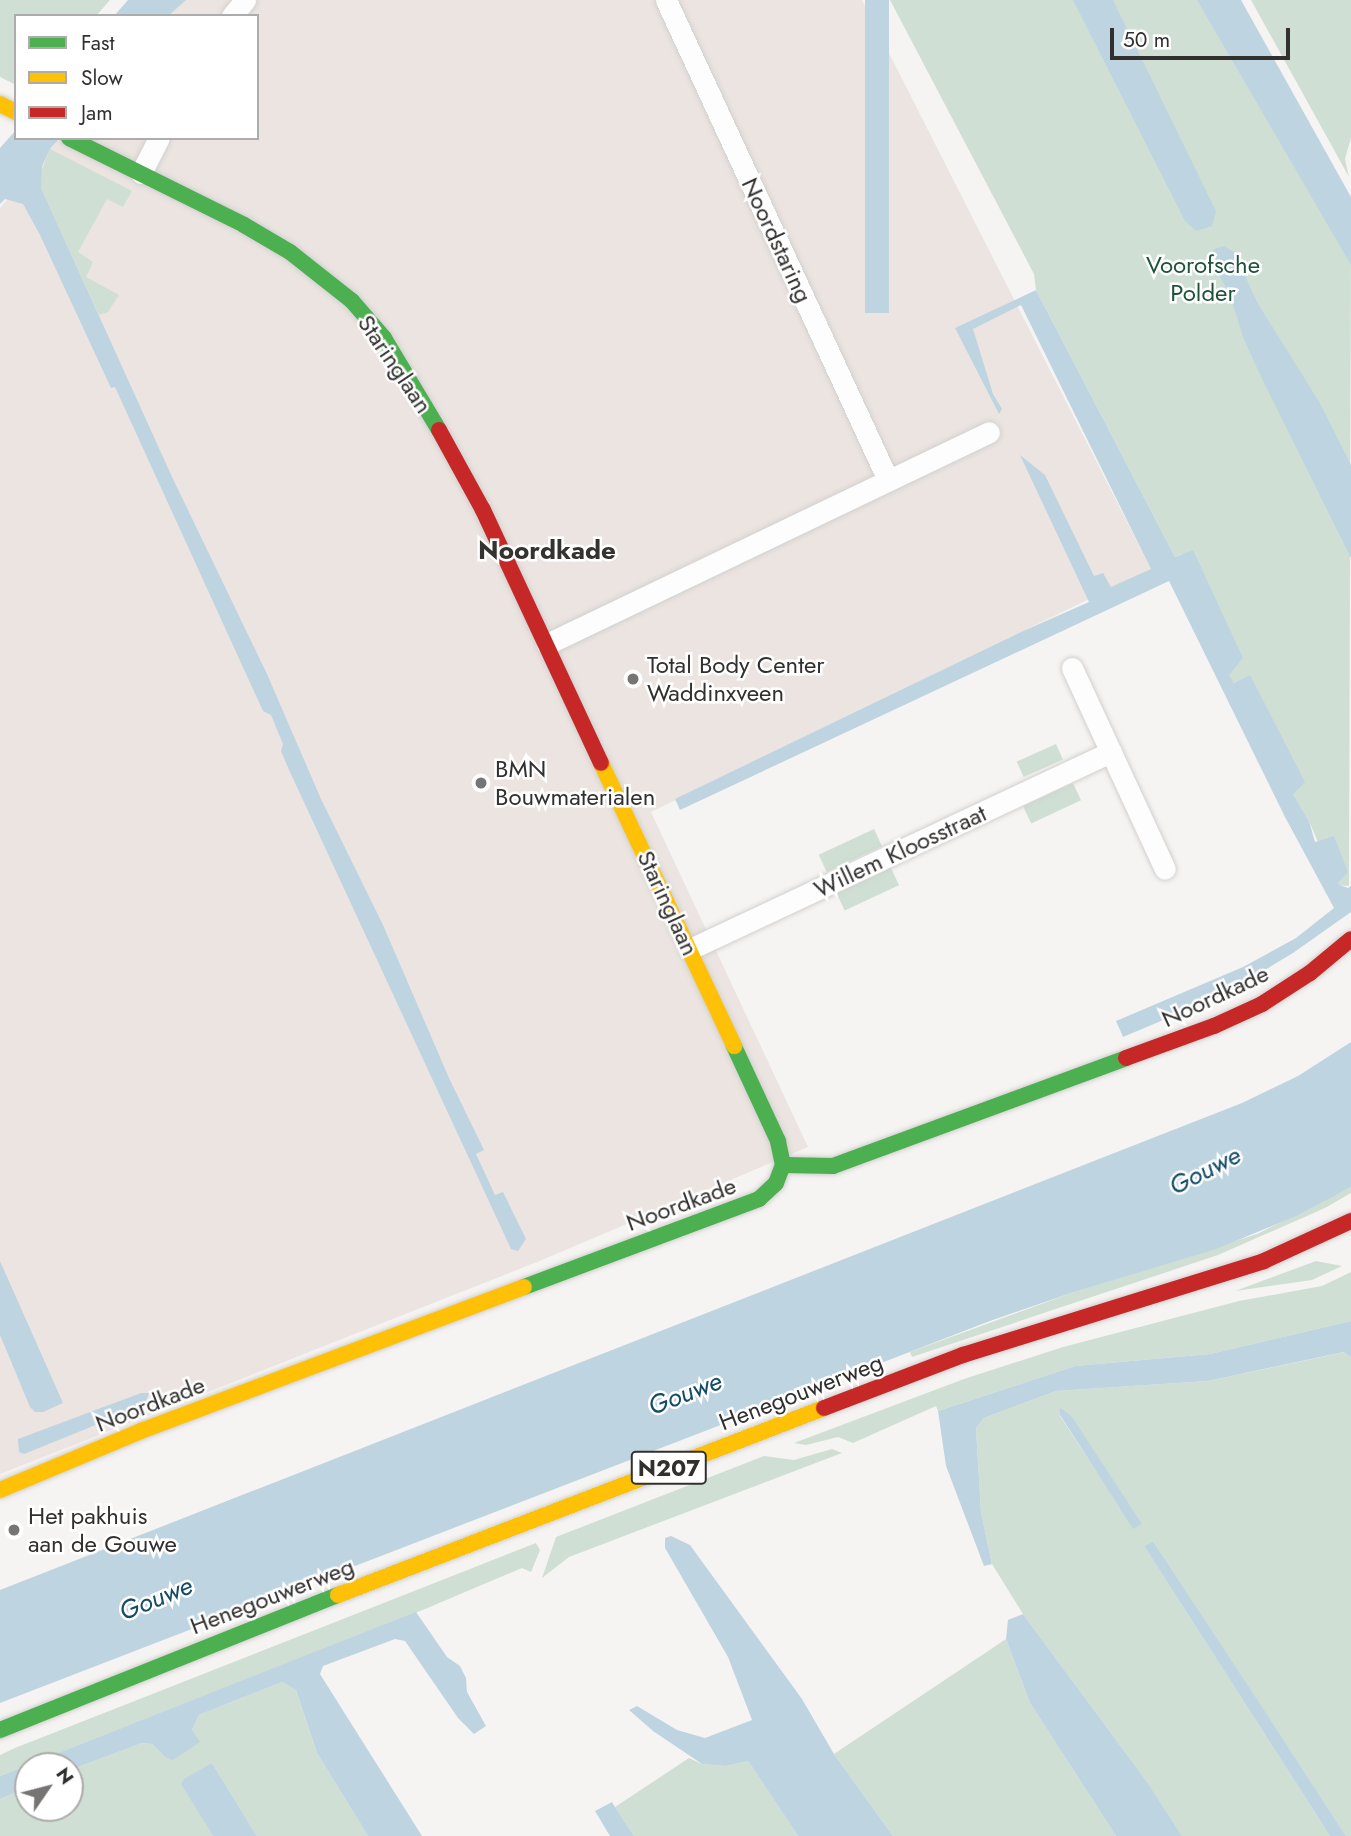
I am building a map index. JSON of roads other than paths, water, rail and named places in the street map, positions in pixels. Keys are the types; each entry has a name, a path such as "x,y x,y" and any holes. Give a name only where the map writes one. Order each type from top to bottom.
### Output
{"street":[{"path":"234,14 245,0"},
{"name":"Noordstaring","path":"666,0 888,480"},
{"name":"Staringlaan","path":"72,140 244,225 290,252 352,301 384,338 452,452 547,644 778,1141 783,1165"},
{"path":"141,173 158,140"},
{"path":"547,644 989,432"},
{"path":"1072,668 1165,869"},
{"name":"Willem Kloosstraat","path":"690,949 1111,752"},
{"name":"Noordkade","path":"0,1490 167,1422 759,1199 776,1183 783,1165 807,1168 833,1166 1214,1026 1281,992 1310,973 1351,939"},
{"name":"Henegouwerweg","path":"0,1730 196,1650 962,1355 1264,1261 1351,1222"}],"water":[{"path":"128,0 186,0 170,14 116,14"},
{"path":"865,0 889,0 889,313 865,313"},
{"path":"1073,0 1113,0 1216,211 1212,226 1196,231 1185,221"},
{"path":"1197,0 1241,0 1351,197 1351,265"},
{"path":"14,132 14,140 58,140 50,149 42,166 41,188 173,479 267,674 321,799 383,925 449,1078 484,1150 476,1154 495,1195 503,1192 526,1239 518,1251 511,1249 290,772 281,751 283,744 271,715 263,711 115,387 111,388 40,235 23,204 5,199 0,204 0,148"},
{"path":"1224,246 1234,252 1257,302 1321,405 1351,465 1351,558 1261,377 1243,337 1230,295 1210,259 1214,249"},
{"path":"1036,290 1175,557 1193,550 1243,658 1229,675 1234,683 1250,675 1305,782 1293,794 1309,821 1315,842 1334,836 1348,872 1337,884 1348,888 1351,886 1351,912 1293,953 1225,994 1123,1037 1116,1021 1243,967 1296,938 1334,908 1285,817 1169,581 680,810 675,799 1021,632 1089,602 1020,455 1045,475 1094,576 1103,573 1111,587 1151,569 1021,305 973,329 993,394 1002,409 999,414 955,328"},
{"name":"Gouwe","path":"1351,1042 1351,1187 1296,1216 1216,1249 1074,1292 990,1321 0,1703 0,1590 1242,1103 1298,1076"},
{"path":"0,1261 63,1403 43,1412 35,1412 30,1407 0,1335"},
{"path":"1351,1321 1351,1357 1344,1352 1208,1381 1056,1391 984,1418 976,1428 981,1512 992,1564 984,1566 946,1466 938,1411 1075,1366 1210,1354"},
{"path":"141,1393 149,1393 145,1405 24,1454 19,1452 18,1439"},
{"path":"1060,1407 1072,1417 1142,1524 1133,1529 1060,1415"},
{"path":"671,1536 690,1545 802,1699 834,1754 893,1836 798,1836 748,1761 726,1766 702,1764 653,1731 629,1710 637,1706 677,1730 705,1738 752,1720 728,1657 665,1548 665,1538"},
{"path":"1153,1541 1346,1836 1330,1836 1144,1546"},
{"path":"416,1612 447,1657 460,1666 466,1678 467,1692 486,1726 474,1734 458,1718 405,1641 395,1639 323,1666 320,1674 422,1836 368,1836 317,1753 296,1690 282,1682 199,1715 192,1730 200,1742 173,1760 165,1757 152,1744 142,1743 84,1765 84,1752 61,1752"},
{"path":"1023,1614 1148,1783 1182,1836 1116,1836 1030,1703 1006,1639 1008,1620"},
{"path":"212,1763 257,1836 213,1836 181,1784 184,1779"},
{"path":"14,1770 14,1793 0,1799 0,1776"},
{"path":"612,1802 634,1836 610,1836 595,1811"}],"place":[{"name":"Total Body Center Waddinxveen","path":"633,679"},
{"name":"BMN Bouwmaterialen","path":"481,783"},
{"name":"Het pakhuis aan de Gouwe","path":"14,1530"}],"district":[{"name":"Noordkade","path":"547,551"}],"park label":[{"name":"Voorofsche Polder","path":"1203,279"}]}
